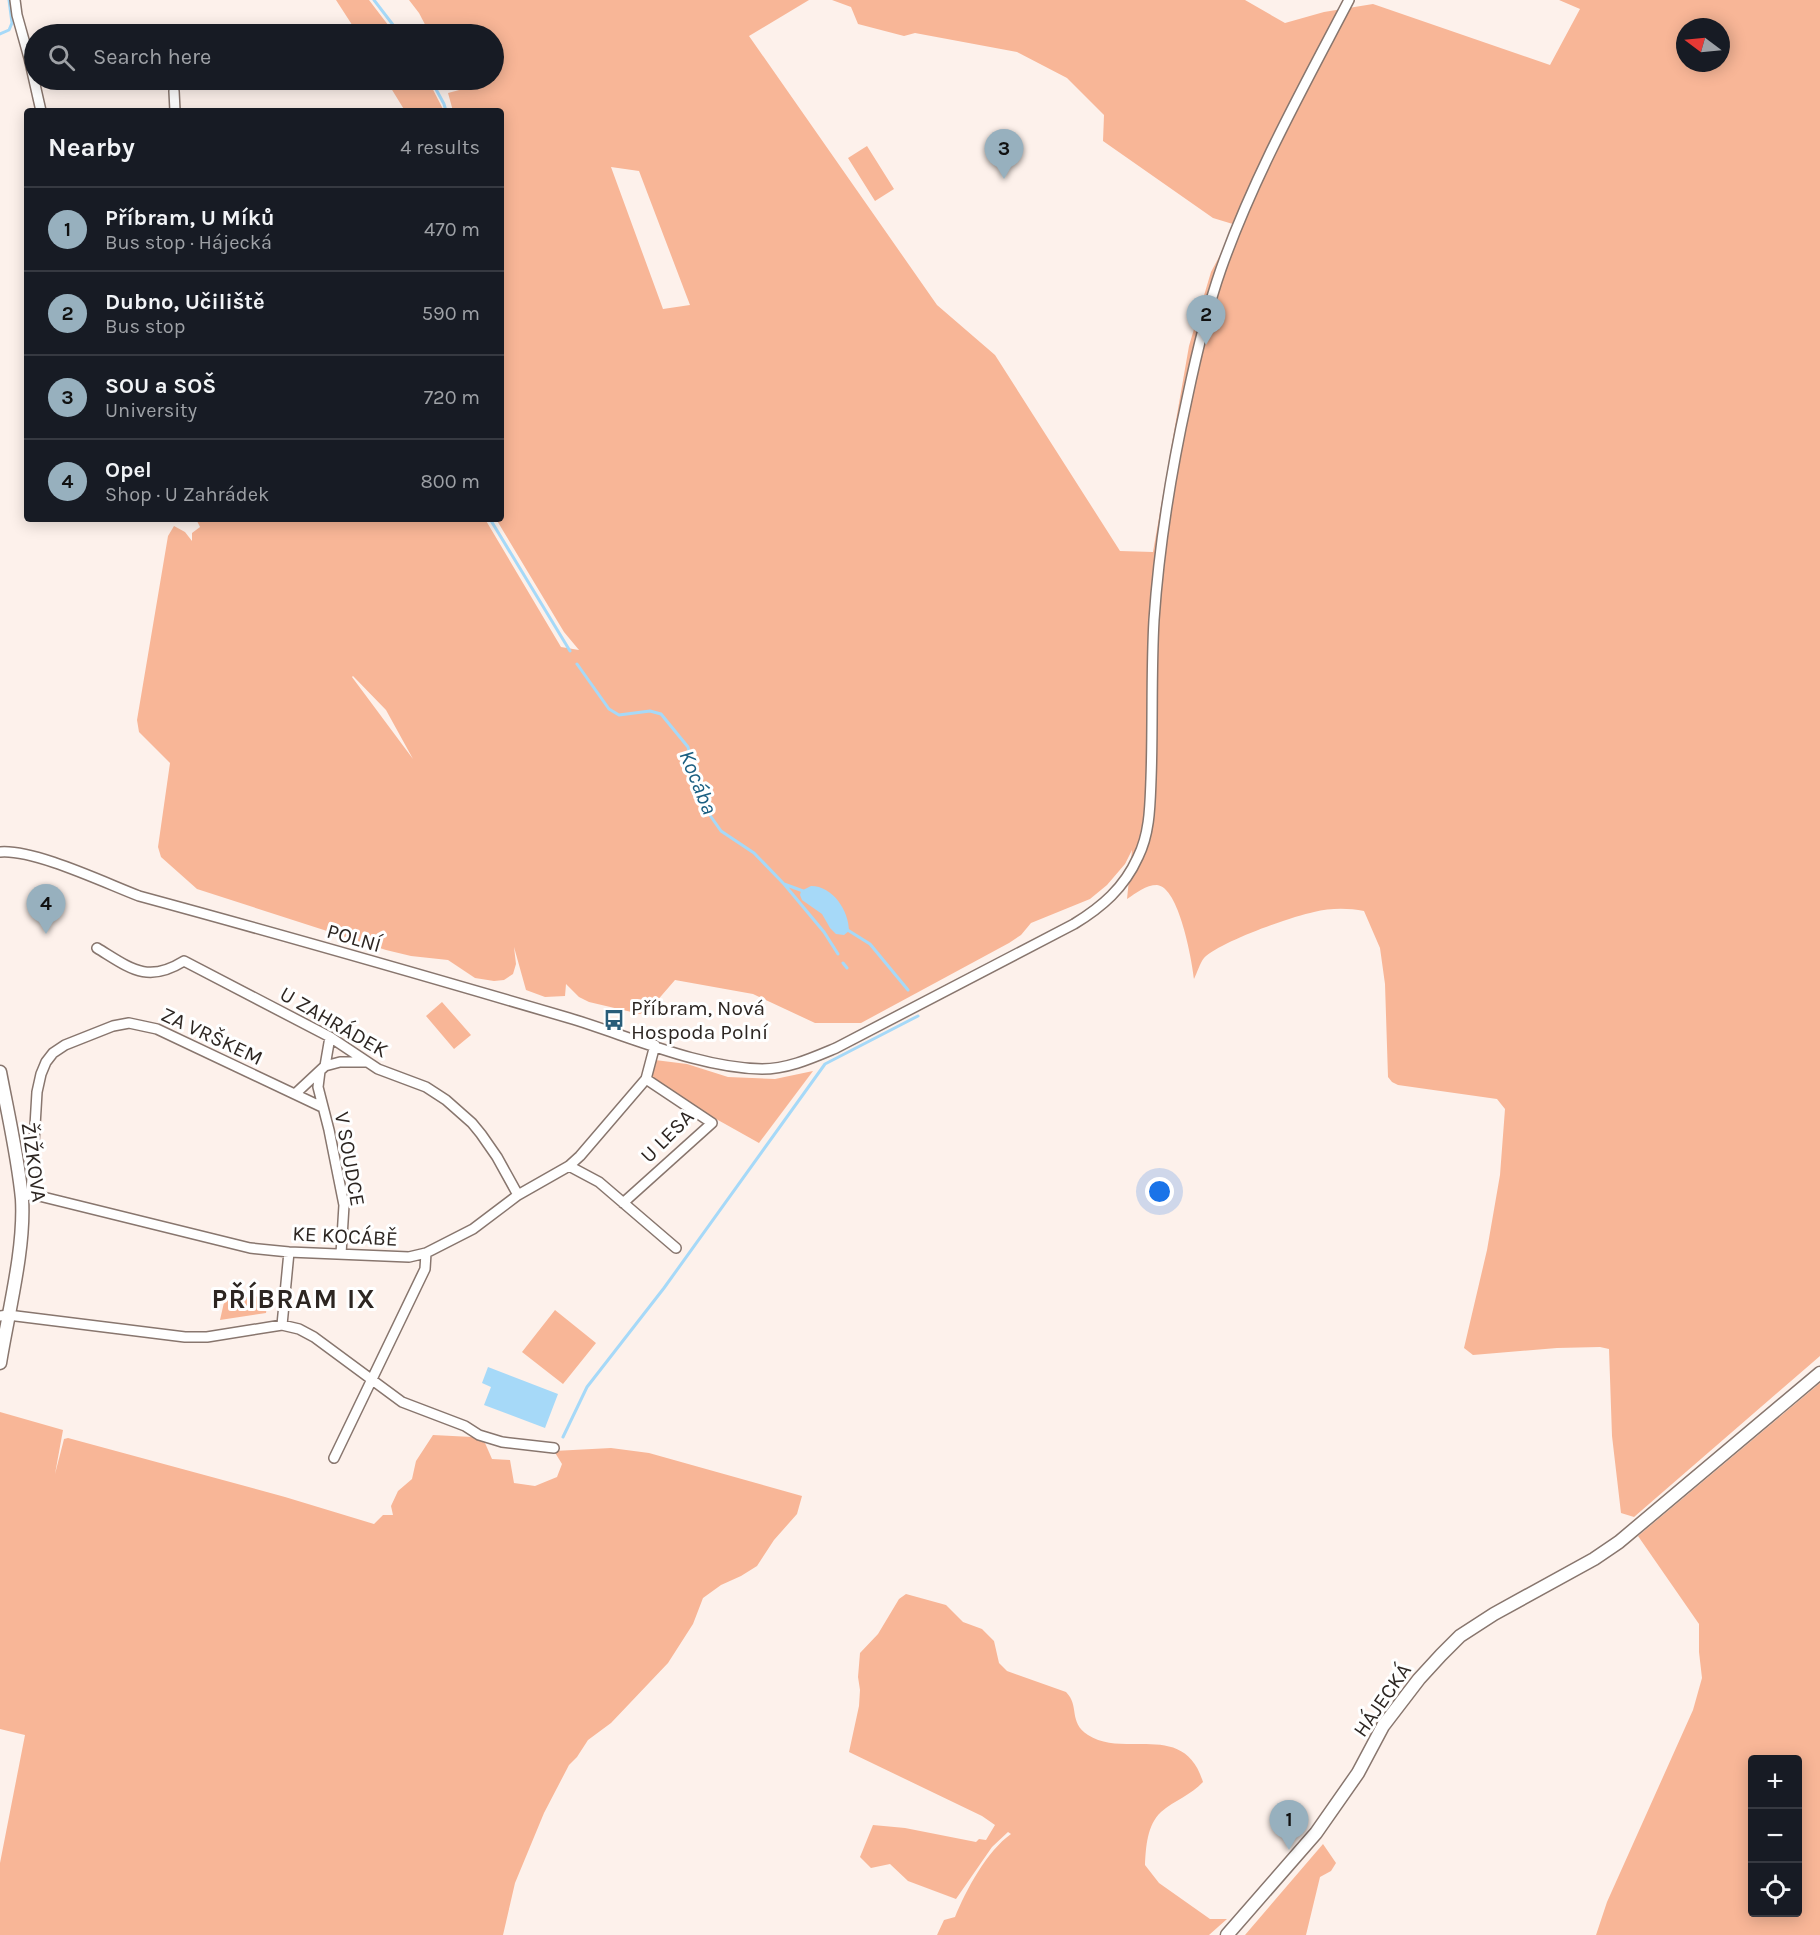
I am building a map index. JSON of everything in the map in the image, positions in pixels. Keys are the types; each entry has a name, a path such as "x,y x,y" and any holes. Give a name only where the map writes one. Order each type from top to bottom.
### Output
{"main road":[{"name":"ŽIŽKOVA","path":"0,1072 26,1196 20,1247 4,1315 0,1363"},
{"name":"HÁJECKÁ","path":"1227,1935 1316,1833 1358,1773 1383,1726 1440,1654 1460,1636 1494,1614 1619,1542 1820,1374"}],"street":[{"path":"15,0 24,40"},
{"name":"POLNÍ","path":"0,852 22,853 139,896 548,1012 698,1059 729,1066 764,1069 800,1063 836,1048 1074,924 1105,902 1128,877 1139,856 1150,812 1154,622 1160,557 1177,444 1198,348 1221,270 1262,170 1349,0"},
{"path":"36,90 39,108"},
{"path":"174,91 175,108"},
{"name":"U ZAHRÁDEK","path":"98,948 128,967 147,973 158,973 184,961 330,1037 378,1069 426,1087 446,1100 472,1123 497,1157 518,1195"},
{"name":"ZA VRŠKEM","path":"26,1196 37,1092 46,1062 53,1053 65,1046 113,1026 129,1023 150,1027 322,1107"},
{"name":"V SOUDCE","path":"330,1037 318,1087 344,1205 341,1254"},
{"name":"KE KOCÁBĚ","path":"26,1196 250,1248 390,1258 426,1253 473,1229 518,1195 569,1166 646,1079 655,1045"},
{"path":"296,1094 323,1069 340,1062 365,1062"},
{"name":"U LESA","path":"623,1203 712,1123 646,1079"},
{"path":"569,1166 599,1182 676,1248"},
{"path":"282,1325 289,1252"},
{"path":"334,1458 426,1269 426,1253"},
{"path":"4,1315 185,1337 207,1337 282,1325 299,1329 314,1337 402,1402 502,1442 554,1448"}],"shaded area":[{"path":"336,0 369,0 387,24 352,24"},
{"path":"409,0 809,0 749,36 937,305 995,355 1120,551 1153,552 1189,346 1211,272 1236,225 1213,218 1103,141 1104,115 1067,78 1017,52 915,33 904,36 858,24 851,7 832,0 1245,0 1285,23 1324,12 1373,4 1550,65 1580,9 1559,0 1820,0 1820,1356 1634,1517 1621,1513 1612,1436 1609,1349 1600,1347 1557,1348 1473,1355 1464,1348 1487,1250 1500,1175 1505,1109 1497,1099 1398,1085 1388,1077 1385,984 1380,948 1364,911 1339,909 1320,911 1256,931 1225,945 1204,958 1194,979 1183,926 1172,898 1165,889 1157,885 1149,886 1127,899 1132,850 1125,864 1107,885 1090,899 1031,923 1021,935 1009,943 861,1023 815,1023 753,994 675,980 649,1010 640,1014 589,1002 579,997 566,984 565,996 545,997 526,990 514,947 516,964 513,974 504,980 475,978 448,960 411,956 386,950 197,889 161,857 158,847 170,763 139,732 137,720 168,536 174,526 185,532 192,541 192,533 200,527 198,522 487,522 561,647 579,650 564,632 498,522 504,522 504,108 452,108 448,93 459,90 504,90 504,24 425,24","holes":["611,167 639,171 690,305 663,309","352,677 386,710 413,759"]},
{"path":"392,90 433,90 442,108 403,108"},
{"path":"867,146 894,189 875,201 848,158"},
{"path":"442,1002 471,1035 454,1049 426,1016"},
{"path":"655,1060 687,1064 728,1077 775,1079 813,1071 759,1143 684,1101 651,1077"},
{"path":"268,1296 266,1313 220,1320 225,1298"},
{"path":"555,1310 596,1343 563,1384 522,1352"},
{"path":"1820,1383 1820,1935 1596,1935 1607,1902 1693,1710 1702,1678 1699,1624 1638,1536"},
{"path":"0,1412 63,1430 55,1474 64,1439 68,1438 285,1497 374,1524 383,1515 393,1515 391,1506 398,1491 412,1479 416,1461 433,1435 472,1437 485,1443 492,1459 510,1460 514,1483 535,1486 557,1477 562,1464 554,1451 611,1448 649,1453 802,1496 797,1514 774,1540 757,1566 721,1585 703,1598 693,1624 668,1663 611,1723 588,1740 569,1765 544,1813 515,1883 503,1935 0,1935 0,1863 25,1735 0,1729"},
{"path":"906,1594 946,1605 963,1622 982,1629 994,1641 999,1663 1007,1671 1066,1692 1073,1703 1078,1725 1088,1735 1119,1744 1168,1746 1182,1752 1194,1763 1203,1782 1156,1817 1148,1837 1145,1865 1159,1883 1210,1919 1227,1919 1209,1935 937,1935 944,1920 955,1917 971,1883 994,1850 1011,1834 1008,1832 992,1847 956,1899 908,1881 890,1864 871,1868 860,1857 873,1825 905,1828 976,1842 979,1839 986,1840 995,1825 982,1816 849,1752 859,1706 860,1653 878,1634 899,1599"},
{"path":"1323,1844 1336,1863 1331,1871 1320,1877 1306,1935 1245,1935"}],"water":[{"path":"811,886 826,890 843,908 849,931 844,935 836,934 822,914 802,900 801,891"},
{"path":"488,1367 558,1394 545,1428 484,1405 491,1387 482,1383"}],"waterway":[{"path":"0,34 9,30 12,23 9,0"},
{"name":"Kocába","path":"374,0 392,24"},
{"name":"Kocába","path":"436,90 445,108"},
{"name":"Kocába","path":"492,522 570,651"},
{"name":"Kocába","path":"577,664 609,709 619,715 650,711 661,714 688,747 697,786 707,811 721,831 754,853 784,884 824,932 838,954"},
{"path":"784,884 803,891"},
{"path":"846,929 870,944 908,990"},
{"name":"Kocába","path":"843,963 847,968"},
{"path":"563,1437 587,1387 664,1288 825,1064 918,1016"}],"place":[{"name":"SOU a SOŠ","path":"1004,179"},
{"name":"Dubno, Učiliště","path":"1206,345"},
{"name":"Opel","path":"46,934"},
{"name":"Příbram, Nová Hospoda Polní","path":"614,1020"},
{"name":"Příbram, U Míků","path":"1289,1850"}],"district":[{"name":"PŘÍBRAM IX","path":"294,1299"}]}
